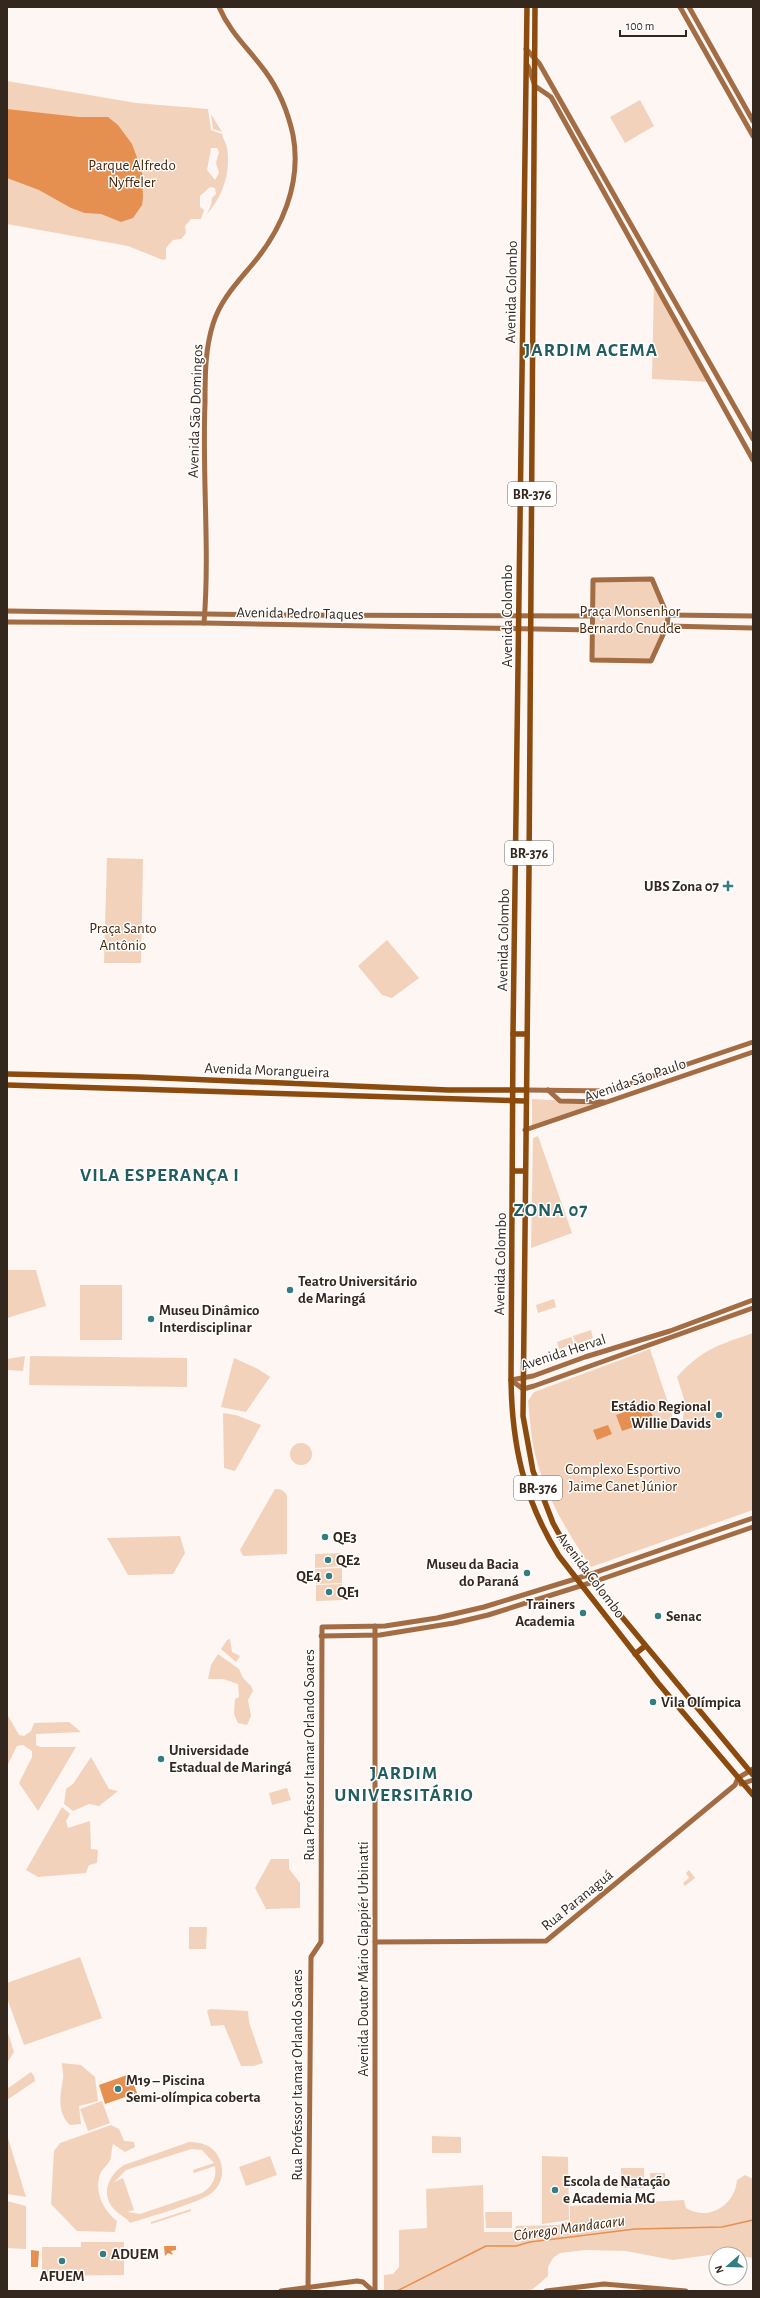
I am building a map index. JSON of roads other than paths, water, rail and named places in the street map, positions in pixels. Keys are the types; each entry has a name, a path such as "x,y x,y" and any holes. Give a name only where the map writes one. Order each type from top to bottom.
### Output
{"main road":[{"name":"Avenida São Domingos","path":"204,623 204,416 206,370 210,338 213,324 227,296 274,237 290,199 294,171 293,135 281,96 265,70 229,29 218,7"},
{"name":"Avenida Colombo","path":"527,7 520,615 513,1034 511,1417 521,1474 547,1537 575,1579 740,1782 753,1795"},
{"name":"Avenida Colombo","path":"535,7 532,629 525,1101 522,1379 523,1416 527,1445 542,1497 562,1540 593,1582 645,1646 752,1772"},
{"path":"680,7 753,136"},
{"path":"689,7 753,121"},
{"path":"526,49 535,56 753,439"},
{"path":"526,49 530,75 535,86 551,97 588,166 753,460"},
{"path":"726,88 732,84"},
{"path":"525,134 534,148"},
{"path":"588,166 596,162"},
{"path":"523,286 533,295"},
{"path":"522,428 532,430"},
{"path":"522,436 532,438"},
{"path":"652,579 668,615 667,626 651,661 592,660 593,580 652,579"},
{"name":"Avenida Pedro Taques","path":"7,611 204,614 593,616"},
{"path":"668,615 753,616"},
{"name":"Avenida Pedro Taques","path":"7,622 204,623 593,630"},
{"path":"667,626 753,628"},
{"path":"517,796 525,799 529,804"},
{"path":"516,908 521,915 528,918"},
{"path":"513,1034 526,1034"},
{"name":"Avenida São Paulo","path":"526,1090 608,1091 753,1044"},
{"name":"Avenida São Paulo","path":"525,1130 753,1052"},
{"name":"Avenida Morangueira","path":"7,1074 526,1090"},
{"name":"Avenida Morangueira","path":"7,1085 525,1101"},
{"path":"548,1090 560,1101 607,1103"},
{"path":"513,1134 525,1130"},
{"path":"513,1171 525,1171"},
{"path":"512,1280 524,1280"},
{"path":"511,1289 523,1289"},
{"name":"Avenida Herval","path":"511,1380 522,1379 585,1357 670,1331 753,1300"},
{"name":"Avenida Herval","path":"511,1380 523,1389 753,1308"},
{"path":"710,1324 714,1314"},
{"path":"579,1369 585,1357"},
{"path":"375,1626 414,1622 484,1607 588,1575 687,1539 753,1518"},
{"path":"321,1636 375,1635 428,1628 488,1615 681,1553 753,1527"},
{"path":"681,1553 687,1539"},
{"path":"645,1555 658,1560"},
{"path":"414,1622 428,1628"},
{"path":"619,1632 628,1625"},
{"name":"Rua Professor Itamar Orlando Soares","path":"308,2289 310,1957 321,1942 321,1636 322,1627 375,1626"},
{"name":"Avenida Doutor Mário Clappiér Urbinatti","path":"374,2291 375,1626"},
{"path":"635,1654 645,1646"},
{"path":"740,1782 752,1772"},
{"path":"740,1782 753,1780"},
{"name":"Rua Paranaguá","path":"375,1942 546,1941 740,1782"},
{"path":"281,2291 308,2289 357,2281 363,2282 374,2291"},
{"path":"546,2291 604,2284 686,2291"}],"waterway":[{"name":"Córrego Mandacaru","path":"397,2291 486,2246 516,2246 530,2242 635,2229 722,2227 753,2220"}],"place":[{"name":"UBS Zona 07","path":"728,886"},
{"name":"Teatro Universitário de Maringá","path":"290,1290"},
{"name":"Museu Dinâmico Interdisciplinar","path":"151,1319"},
{"name":"Estádio Regional Willie Davids","path":"719,1415"},
{"name":"QE3","path":"325,1537"},
{"name":"QE2","path":"328,1560"},
{"name":"Museu da Bacia do Paraná","path":"527,1573"},
{"name":"QE4","path":"329,1576"},
{"name":"QE1","path":"329,1592"},
{"name":"Trainers Academia","path":"583,1613"},
{"name":"Senac","path":"658,1616"},
{"name":"Vila Olímpica","path":"653,1702"},
{"name":"Universidade Estadual de Maringá","path":"161,1759"},
{"name":"M19 – Piscina Semi-olímpica coberta","path":"118,2089"},
{"name":"Escola de Natação e Academia MG","path":"555,2190"},
{"name":"ADUEM","path":"103,2254"},
{"name":"AFUEM","path":"62,2261"}],"district":[{"name":"JARDIM ACEMA","path":"591,349"},
{"name":"VILA ESPERANÇA I","path":"160,1174"},
{"name":"ZONA 07","path":"551,1209"},
{"name":"JARDIM UNIVERSITÁRIO","path":"404,1783"}],"park label":[{"name":"Parque Alfredo Nyffeler","path":"132,174"},
{"name":"Praça Monsenhor Bernardo Cnudde","path":"630,620"},
{"name":"Praça Santo Antônio","path":"123,936"},
{"name":"Complexo Esportivo Jaime Canet Júnior","path":"623,1478"}]}
